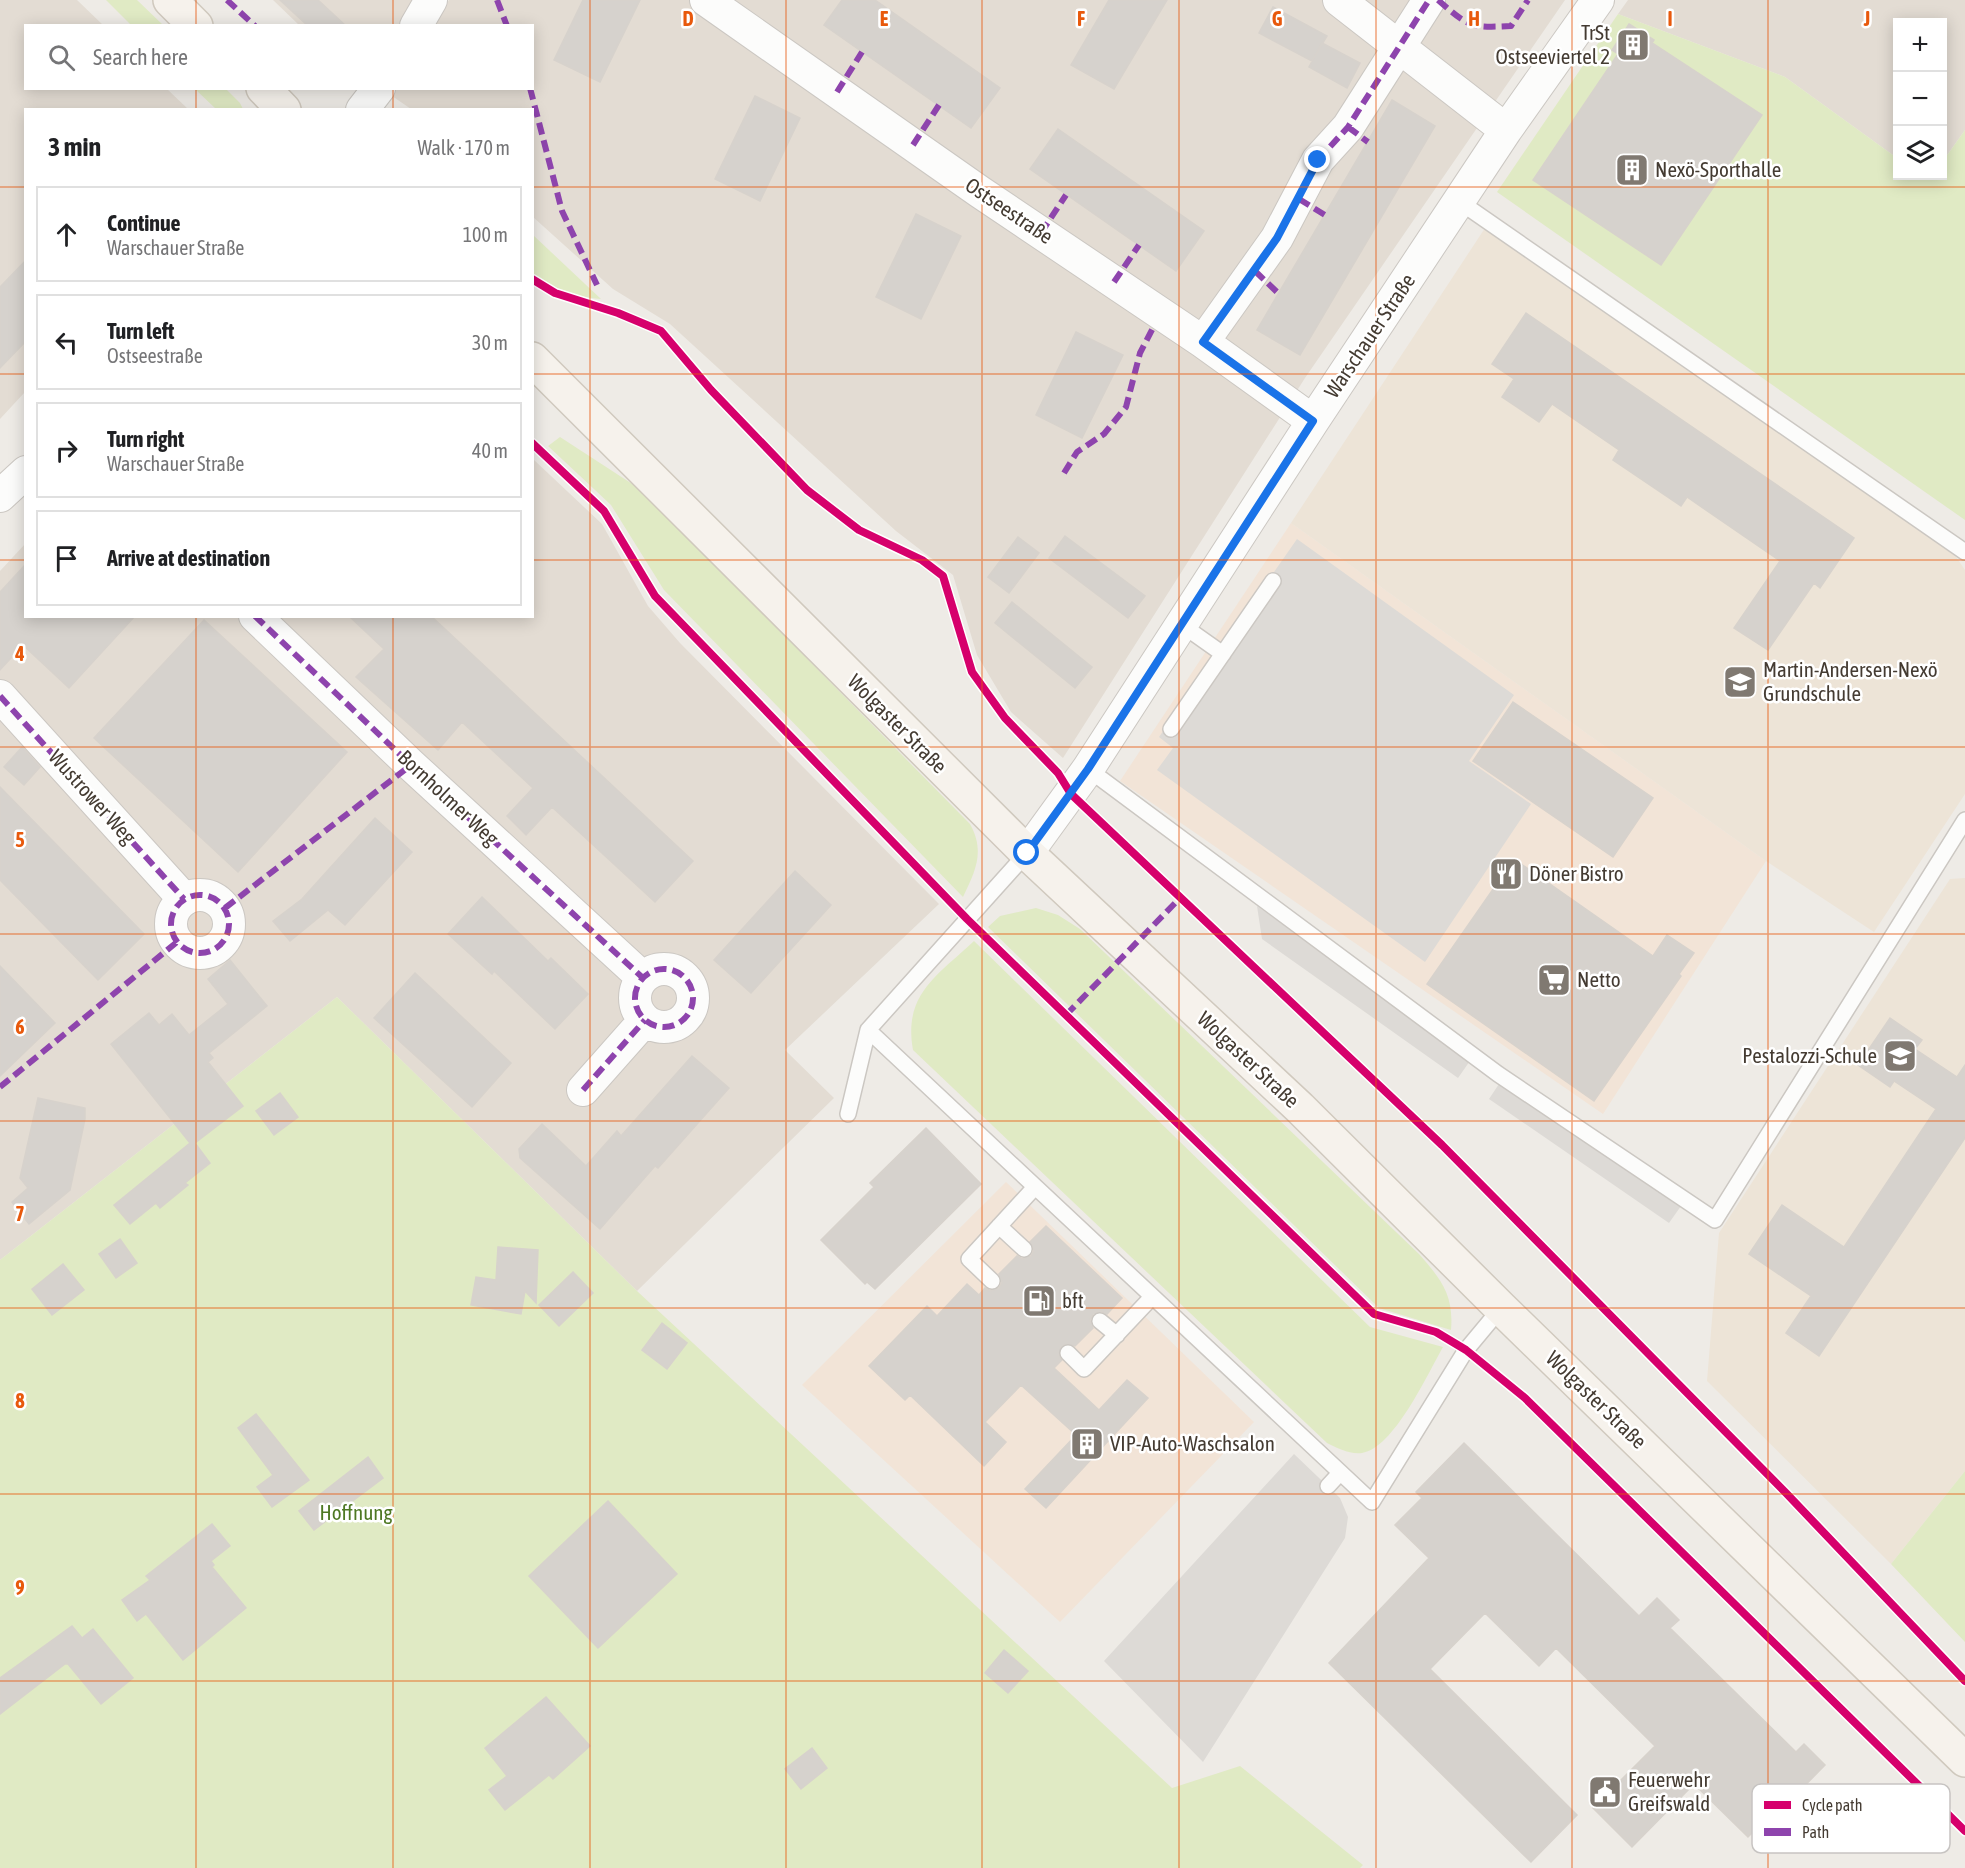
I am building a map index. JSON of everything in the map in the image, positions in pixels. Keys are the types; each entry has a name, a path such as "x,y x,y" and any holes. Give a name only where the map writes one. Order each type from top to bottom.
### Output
{"main road":[{"path":"170,0 194,24"},
{"path":"264,90 282,108"},
{"name":"Wolgaster Straße","path":"534,361 1027,853 1300,1108 1501,1308 1965,1760"}],"street":[{"path":"417,24 431,0"},
{"name":"Ostseestraße","path":"706,0 987,196 1203,342 1313,421"},
{"path":"1339,0 1506,130"},
{"path":"1203,342 1277,238 1318,160 1348,127 1430,0"},
{"name":"Warschauer Straße","path":"1027,853 1088,769 1313,421 1506,130 1598,0"},
{"path":"364,108 377,90"},
{"path":"0,496 24,474"},
{"name":"Bornholmer Weg","path":"257,618 411,765 643,978"},
{"name":"Wustrower Weg","path":"0,696 184,899"},
{"path":"660,969 680,973 687,979 694,998 687,1017 671,1027 653,1025 645,1020 639,1013 635,995 643,978 660,969"},
{"path":"583,1090 645,1020"}],"lane":[{"path":"1460,202 1965,552"},
{"path":"1171,729 1273,581"},
{"path":"1182,625 1223,654"},
{"path":"1088,769 1498,1074 1715,1220 1965,820"},
{"path":"848,1114 868,1030 1027,853"},
{"path":"868,1030 1372,1502 1466,1350 1501,1308"},
{"path":"992,1281 969,1259 1035,1187"},
{"path":"999,1226 1024,1249"},
{"path":"1068,1353 1084,1369 1152,1297"},
{"path":"1100,1321 1117,1335"},
{"path":"1328,1486 1340,1473"}],"shaded area":[{"path":"0,0 77,0 102,24 24,24 24,90 168,90 187,108 24,108 24,393 0,419"},
{"path":"273,0 412,0 399,24 298,24"},
{"path":"449,0 1565,0 1305,378 1063,758 1011,712 977,655 953,575 896,531 670,324 613,289 534,218 534,108 410,108 392,96 395,90 534,90 534,24 435,24"},
{"path":"1628,0 1965,0 1965,130 1947,155 1947,18 1893,18 1893,155 1785,77 1618,14"},
{"name":"Martin-Andersen-Nexö Grundschule","path":"1487,225 1952,551 1965,570 1965,794 1874,932 1766,861 1291,523"},
{"path":"534,460 602,524 648,606 680,643 939,904 785,1050 834,1098 637,1291 337,997 0,1260 0,571 24,545 24,618 534,618"},
{"path":"1291,523 1766,861 1603,1114 1120,781"},
{"path":"1297,539 1514,695 1469,761 1531,804 1425,962 1157,770 1173,748 1159,737"},
{"name":"Pestalozzi-Schule","path":"1965,878 1965,1471 1891,1564 1707,1381 1719,1233 1950,879"},
{"path":"1257,906 1472,1058 1458,1078 1262,939"},
{"path":"1501,1081 1681,1206 1669,1223 1489,1099"},
{"path":"1006,1182 1254,1422 1060,1622 802,1385"},
{"path":"1294,1454 1340,1498 1348,1517 1345,1538 1203,1762 1104,1661"}],"green space":[{"path":"106,0 137,0 162,24 130,24"},
{"path":"1618,14 1785,77 1893,155 1893,180 1947,180 1947,155 1965,130 1965,520 1497,192"},
{"path":"196,90 227,90 242,108 215,108"},
{"path":"534,236 601,299 581,297 550,287 534,278"},
{"path":"560,437 640,489 970,824 975,834 978,852 972,878 963,897 664,590 611,505 548,446"},
{"path":"1036,908 1058,915 1080,929 1419,1254 1440,1280 1448,1297 1451,1330 1379,1308 988,927 1000,916"},
{"path":"974,941 1370,1327 1443,1347 1408,1409 1386,1438 1374,1448 1362,1453 1353,1453 1327,1443 913,1050 911,1031 918,1000 936,976"},
{"name":"Hoffnung","path":"337,997 637,1291 1172,1788 1240,1766 1363,1865 1360,1868 0,1868 0,1260"},
{"path":"1965,1471 1965,1642 1891,1564"}],"building":[{"path":"280,0 318,0 344,24 306,24"},
{"path":"583,0 640,0 600,82 554,60"},
{"path":"842,0 875,0 1000,88 971,128 824,25"},
{"path":"1109,0 1167,0 1114,89 1071,65"},
{"path":"1273,7 1327,36 1312,61 1259,33"},
{"name":"Nexö-Sporthalle","path":"1629,24 1654,40 1652,43 1762,115 1661,265 1533,180 1618,54 1612,50"},
{"path":"1322,43 1360,63 1347,88 1309,67"},
{"path":"755,96 800,118 760,201 715,179"},
{"path":"1392,100 1435,126 1300,355 1257,330"},
{"path":"1058,129 1204,231 1176,271 1030,169"},
{"path":"916,214 961,236 921,319 876,297"},
{"path":"24,262 24,343 0,368 0,287"},
{"path":"1526,313 1854,538 1820,588 1814,583 1768,650 1734,628 1780,561 1687,497 1681,506 1613,460 1619,450 1552,404 1539,422 1502,397 1514,379 1492,364"},
{"path":"1076,332 1123,355 1082,438 1036,415"},
{"path":"1065,536 1145,596 1128,618 1049,558"},
{"path":"1018,537 1039,553 1009,593 988,577"},
{"path":"24,566 24,618 133,618 69,688 23,645 0,670 0,592"},
{"path":"1012,602 1092,667 1075,688 995,623"},
{"path":"351,618 433,618 693,861 655,902 552,807 526,835 507,816 533,788 462,722 438,750 356,677 384,649"},
{"path":"204,620 347,752 238,872 94,738"},
{"path":"1513,702 1653,798 1613,857 1473,761"},
{"path":"22,747 40,767 24,785 4,767"},
{"path":"0,787 144,934 98,980 0,880"},
{"path":"375,818 412,852 345,925 328,910 290,941 273,921 302,899"},
{"name":"Netto","path":"1514,859 1653,956 1667,935 1694,953 1679,974 1681,976 1594,1101 1427,984"},
{"path":"795,871 831,905 751,993 714,960"},
{"path":"482,897 548,961 551,958 588,994 555,1029 494,971 492,974 448,934"},
{"path":"230,960 267,1006 209,1053 213,1058 208,1062 243,1106 195,1143 210,1163 185,1183 188,1185 160,1208 156,1203 130,1224 114,1205 190,1143 111,1044 149,1013 159,1025 172,1014 189,1035 228,1004 208,979"},
{"path":"0,966 55,1023 0,1076"},
{"path":"415,973 511,1063 472,1107 374,1018"},
{"path":"1890,1018 1922,1040 1915,1049 1957,1077 1965,1065 1965,1138 1819,1356 1786,1333 1811,1296 1749,1254 1782,1205 1844,1247 1936,1109 1894,1081 1890,1087 1858,1065"},
{"path":"692,1056 729,1088 658,1168 655,1166 600,1229 520,1158 519,1149 542,1124 586,1166 617,1131 621,1136"},
{"path":"280,1093 298,1117 274,1135 256,1111"},
{"path":"38,1098 85,1108 85,1119 70,1190 29,1224 12,1202 28,1188 20,1178"},
{"path":"926,1128 981,1184 875,1289 867,1282 865,1284 821,1240 874,1187 870,1183"},
{"path":"1046,1226 1122,1298 1107,1314 1101,1311 1093,1314 1090,1320 1093,1328 1075,1346 1066,1344 1061,1347 1059,1355 1062,1360 1054,1368 1099,1410 1127,1380 1148,1398 1046,1508 1025,1489 1076,1435 1021,1385 985,1422 1006,1442 984,1466 910,1395 905,1400 869,1366 927,1306 937,1316 967,1284 979,1295 985,1288 990,1291 999,1288 1002,1283 999,1274 1017,1256 1022,1259 1031,1256 1034,1251 1030,1242"},
{"path":"120,1239 137,1263 116,1278 99,1254"},
{"path":"498,1247 538,1250 536,1303 525,1291 521,1314 471,1305 476,1277 496,1280"},
{"path":"63,1264 84,1290 52,1315 32,1289"},
{"path":"573,1272 593,1293 559,1326 539,1305"},
{"path":"662,1323 687,1343 667,1369 642,1350"},
{"path":"256,1414 309,1480 272,1507 257,1487 273,1475 238,1428"},
{"path":"1464,1443 1639,1616 1657,1598 1679,1620 1670,1628 1796,1752 1804,1744 1825,1765 1806,1784 1752,1784 1752,1833 1748,1837 1694,1784 1632,1847 1593,1808 1655,1746 1556,1648 1539,1666 1485,1613 1430,1669 1577,1815 1531,1862 1329,1663 1429,1558 1395,1525 1422,1498 1416,1492"},
{"path":"368,1457 383,1478 314,1530 299,1511"},
{"path":"608,1501 677,1574 598,1648 529,1576"},
{"path":"212,1524 230,1546 211,1561 214,1565 212,1567 246,1608 183,1660 146,1614 137,1621 122,1600 150,1580 146,1576"},
{"path":"72,1626 82,1638 93,1629 133,1678 101,1704 68,1664 65,1664 0,1714 0,1678"},
{"path":"1004,1650 1028,1671 1008,1693 985,1673"},
{"path":"546,1697 590,1746 553,1779 549,1775 505,1810 489,1790 507,1776 485,1748"},
{"path":"812,1748 827,1768 801,1789 785,1769"}],"marked path":[{"path":"227,0 253,24"},
{"path":"497,0 506,24"},
{"path":"1203,342 1277,238 1318,160 1348,127 1429,0"},
{"path":"1438,0 1464,21 1487,27 1511,26 1528,0"},
{"path":"837,92 862,52"},
{"path":"531,90 562,211 597,285"},
{"path":"913,145 939,105"},
{"path":"1348,127 1368,142"},
{"path":"1041,233 1066,195"},
{"path":"1299,199 1325,215"},
{"path":"1114,282 1139,245"},
{"path":"1255,271 1278,293"},
{"path":"1064,473 1077,452 1104,434 1126,407 1140,353 1154,326"},
{"path":"257,618 411,765 643,978"},
{"path":"0,696 184,899"},
{"path":"225,908 411,765"},
{"path":"194,895 206,895 221,903 229,918 229,924 229,930 221,945 206,953 194,953 179,945 171,930 171,918 179,903 194,895"},
{"path":"1066,1015 1181,897"},
{"path":"0,1087 177,942"},
{"path":"658,969 670,969 685,977 693,992 693,998 693,1004 685,1019 670,1027 658,1027 643,1019 635,1004 635,992 643,977 658,969"},
{"path":"583,1090 645,1020"}],"cycle path":[{"path":"534,280 555,293 618,313 661,331 711,390 807,490 859,530 922,560 943,576 972,672 1005,718 1058,773 1071,794 1442,1145 1786,1493 1965,1681"},
{"path":"534,445 604,511 655,596 967,919 1374,1314 1436,1332 1466,1350 1525,1398 1917,1784"},
{"path":"1950,1816 1965,1831"}],"place":[{"name":"TrSt Ostseeviertel 2","path":"1633,45"},
{"name":"Nexö-Sporthalle","path":"1632,170"},
{"name":"Martin-Andersen-Nexö Grundschule","path":"1740,682"},
{"name":"Döner Bistro","path":"1506,874"},
{"name":"Netto","path":"1554,980"},
{"name":"Pestalozzi-Schule","path":"1900,1056"},
{"name":"bft","path":"1039,1301"},
{"name":"VIP-Auto-Waschsalon","path":"1087,1444"},
{"name":"Feuerwehr Greifswald","path":"1605,1792"}],"route":[{"path":"1027,853 1088,769 1313,421 1203,342 1277,238 1318,160"}]}
